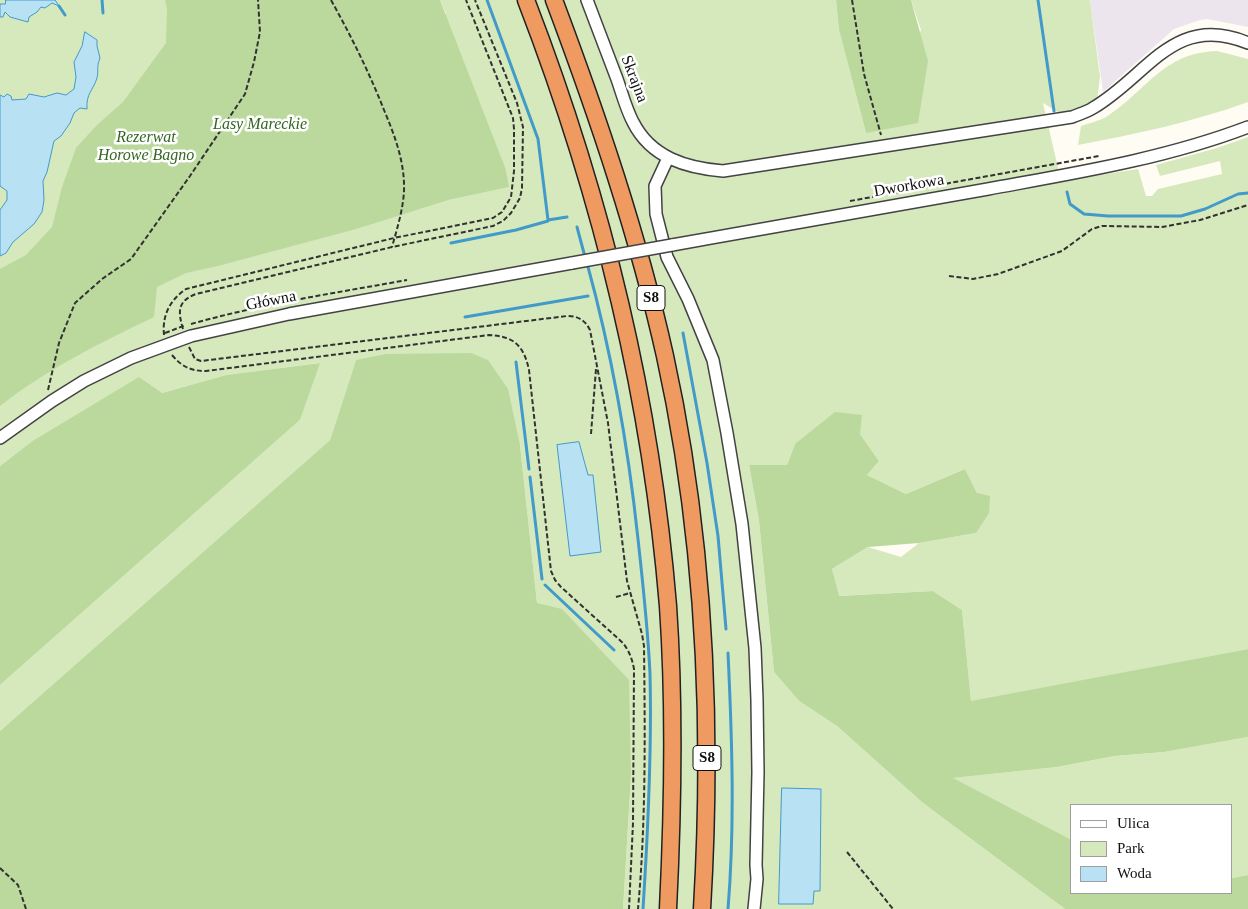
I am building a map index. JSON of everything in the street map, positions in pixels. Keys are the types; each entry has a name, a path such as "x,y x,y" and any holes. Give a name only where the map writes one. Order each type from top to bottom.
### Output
{"highway":[{"name":"S8","path":"526,0 574,133 608,253 631,354 653,478 667,598 672,679 672,795 668,909"},
{"name":"S8","path":"554,0 609,154 651,296 676,417 701,606 705,679 707,776 702,909"}],"street":[{"name":"Skrajna","path":"587,0 633,123 647,142 668,158"},
{"path":"754,909 757,879 757,700 755,648 742,524 728,433 713,360 688,299 667,257 656,214 655,186 668,158 686,166 724,171 1072,117 1093,109 1121,88 1162,52 1191,38 1219,34 1248,43"},
{"name":"Dworkowa","path":"572,263 1134,161 1178,151 1248,127"},
{"name":"Główna","path":"0,438 44,406 84,381 131,358 186,337 289,314 572,263"}],"path":[{"path":"48,390 59,343 75,303 102,278 131,259 245,94 260,32 258,0"},
{"path":"331,0 369,71 395,136 402,164 404,192 400,218 392,247"},
{"path":"466,0 513,118 515,144 511,197 502,212 493,218 394,238 186,289 177,295 167,309 163,322 164,334 172,355 179,363 196,371 489,335 506,338 516,343 522,350 529,370 551,571 561,587 622,643 628,650 633,664 634,772 629,909"},
{"path":"476,0 521,117 523,144 520,198 512,213 503,221 493,226 392,247 188,296 183,302 179,313 192,354 195,359 201,361 573,316 583,320 590,330 608,423 630,594 644,646 646,739 643,847 638,909"},
{"path":"852,0 864,74 880,135"},
{"path":"841,203 1104,155"},
{"path":"949,276 974,279 998,274 1062,251 1092,229 1102,226 1162,227 1200,220 1248,205"},
{"path":"591,434 597,367"},
{"path":"616,597 630,594"},
{"path":"847,852 893,909"},
{"path":"0,868 18,885 26,909"}],"shaded area":[{"path":"1090,0 1248,0 1248,27 1207,19 1174,29 1103,92"}],"green space":[{"name":"Rezerwat Horowe Bagno","path":"0,0 327,0 446,14 440,0 836,0 839,30 866,133 921,30 911,0 1090,0 1100,77 1097,101 1061,114 1043,103 1061,181 1138,169 1146,196 1152,196 1158,189 1222,174 1220,161 1160,176 1156,165 1248,137 1248,649 971,702 962,610 933,591 838,596 832,569 868,547 901,557 919,543 976,533 977,493 965,469 906,494 867,475 879,461 860,434 795,444 787,465 749,465 759,521 774,672 799,701 837,726 923,803 1065,909 623,909 631,776 537,603 520,445 356,360 330,440 0,731 0,685 300,420 319,363 226,375 162,393 31,442 0,466","holes":["506,170 508,187 449,200 413,211"]},
{"name":"Lasy Mareckie","path":"165,0 440,0 506,170 509,187 449,200 356,229 186,273 157,287 154,317 55,368 0,406 0,269 26,255 52,227 62,187 76,148 97,125 123,102 166,43 167,9"},
{"path":"836,0 911,0 928,61 918,123 866,133 839,30"},
{"path":"1217,51 1248,59 1248,102 1164,127 1078,145 1081,126 1106,117 1169,66 1182,58 1198,53"},
{"path":"471,353 488,360 508,389 520,445 537,603 562,609 629,680 631,776 623,909 0,909 0,731 330,440 356,360 386,354"},
{"path":"320,363 300,420 0,685 0,466 31,442 139,377 162,393 226,375"},
{"path":"835,412 862,415 860,434 879,461 867,475 906,494 965,469 977,493 990,496 989,513 976,533 919,543 868,547 832,569 839,596 933,591 962,610 971,701 1248,649 1248,737 1164,752 1115,756 1057,767 953,778 1070,839 1070,894 1233,894 1233,878 1248,875 1248,909 1065,909 923,803 837,726 799,701 774,672 759,521 749,465 787,465 795,444"},
{"path":"1248,737 1248,875 1233,878 1233,804 1070,804 1070,839 952,778 1057,767 1115,756 1164,752"}],"water":[{"path":"6,0 55,0 59,6 52,3 45,8 41,7 29,17 28,22 10,17 5,12 3,17 0,17 0,4 5,4"},
{"path":"85,32 97,40 100,58 97,78 89,96 87,109 80,108 74,113 61,136 54,141 43,181 44,200 42,212 34,224 13,242 6,253 0,256 0,210 7,200 7,191 0,186 0,95 4,97 7,94 11,96 12,100 26,99 29,94 44,97 57,93 66,95 74,89 76,77 74,62 82,46"},
{"path":"579,442 588,475 593,475 601,552 570,556 557,445"},
{"path":"782,788 821,789 820,891 814,891 813,904 779,904"}],"waterway":[{"path":"102,0 103,13"},
{"path":"487,0 538,139 548,220 567,217"},
{"path":"1038,0 1054,111"},
{"path":"59,6 65,15"},
{"path":"1067,192 1070,204 1084,214 1108,216 1181,216 1205,209 1238,194 1248,193"},
{"path":"451,243 516,230 548,221"},
{"path":"577,227 585,257"},
{"path":"587,263 604,331 624,434 647,623 650,674 650,733 643,909"},
{"path":"465,317 588,296"},
{"path":"683,333 707,463 718,536 726,629"},
{"path":"516,362 529,469"},
{"path":"530,477 542,579"},
{"path":"545,585 614,650"},
{"path":"728,653 732,749 732,813 728,909"}]}
